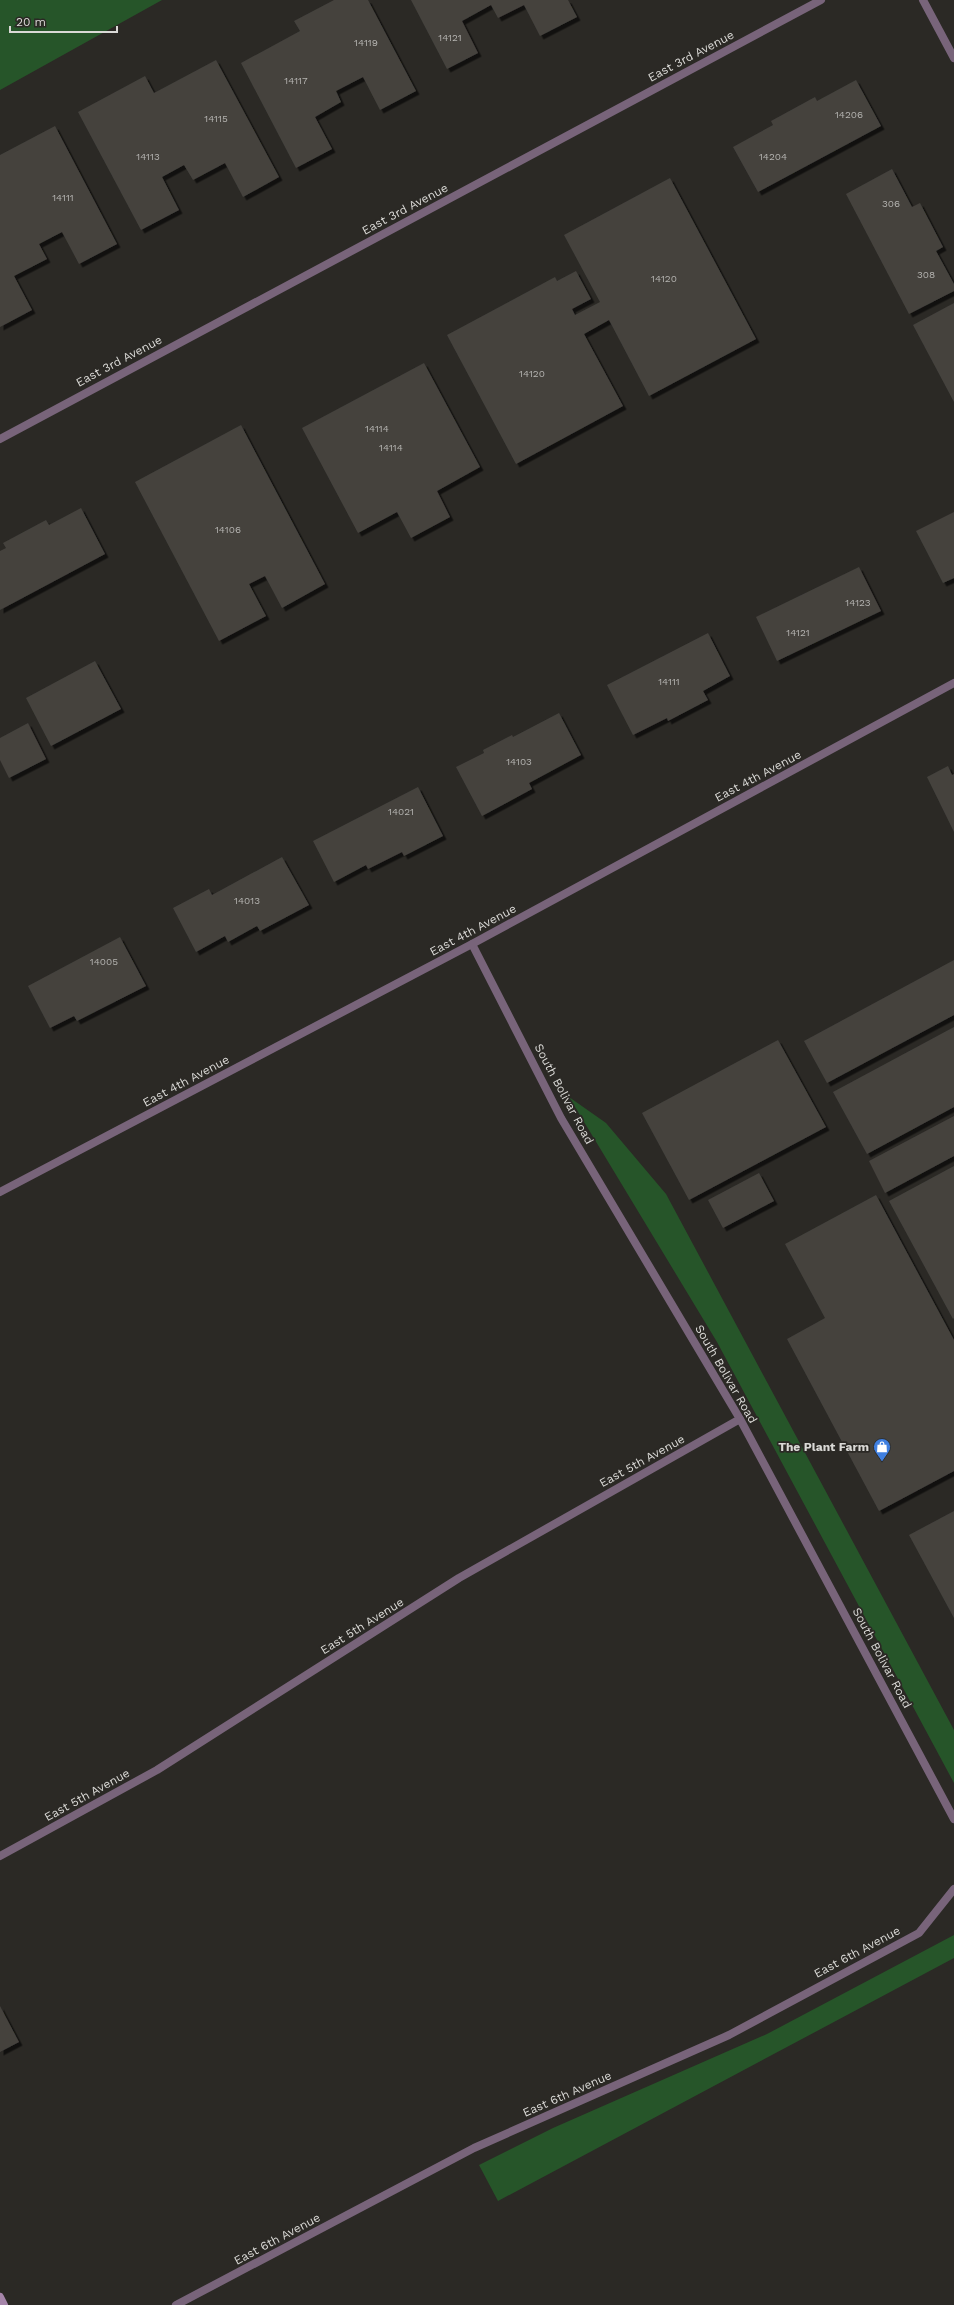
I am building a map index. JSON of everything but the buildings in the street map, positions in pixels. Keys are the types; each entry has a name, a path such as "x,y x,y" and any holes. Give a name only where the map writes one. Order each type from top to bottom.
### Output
{"main road":[{"path":"0,2297 4,2305"}],"street":[{"name":"East 3rd Avenue","path":"0,439 821,0"},
{"path":"923,0 954,58"},
{"name":"East 4th Avenue","path":"0,1192 472,944 954,683"},
{"name":"South Bolivar Road","path":"472,944 561,1118 740,1419 954,1819"},
{"name":"East 5th Avenue","path":"0,1856 157,1770 459,1578 740,1419"},
{"name":"East 6th Avenue","path":"176,2305 474,2148 729,2035 919,1933 954,1889"}],"green space":[{"path":"0,0 162,0 0,90"},
{"path":"569,1097 606,1123 666,1194 954,1730 954,1783 717,1342"},
{"path":"954,1935 954,1958 498,2201 479,2165 553,2128 767,2034"}],"place":[{"name":"The Plant Farm","path":"882,1462"}]}
